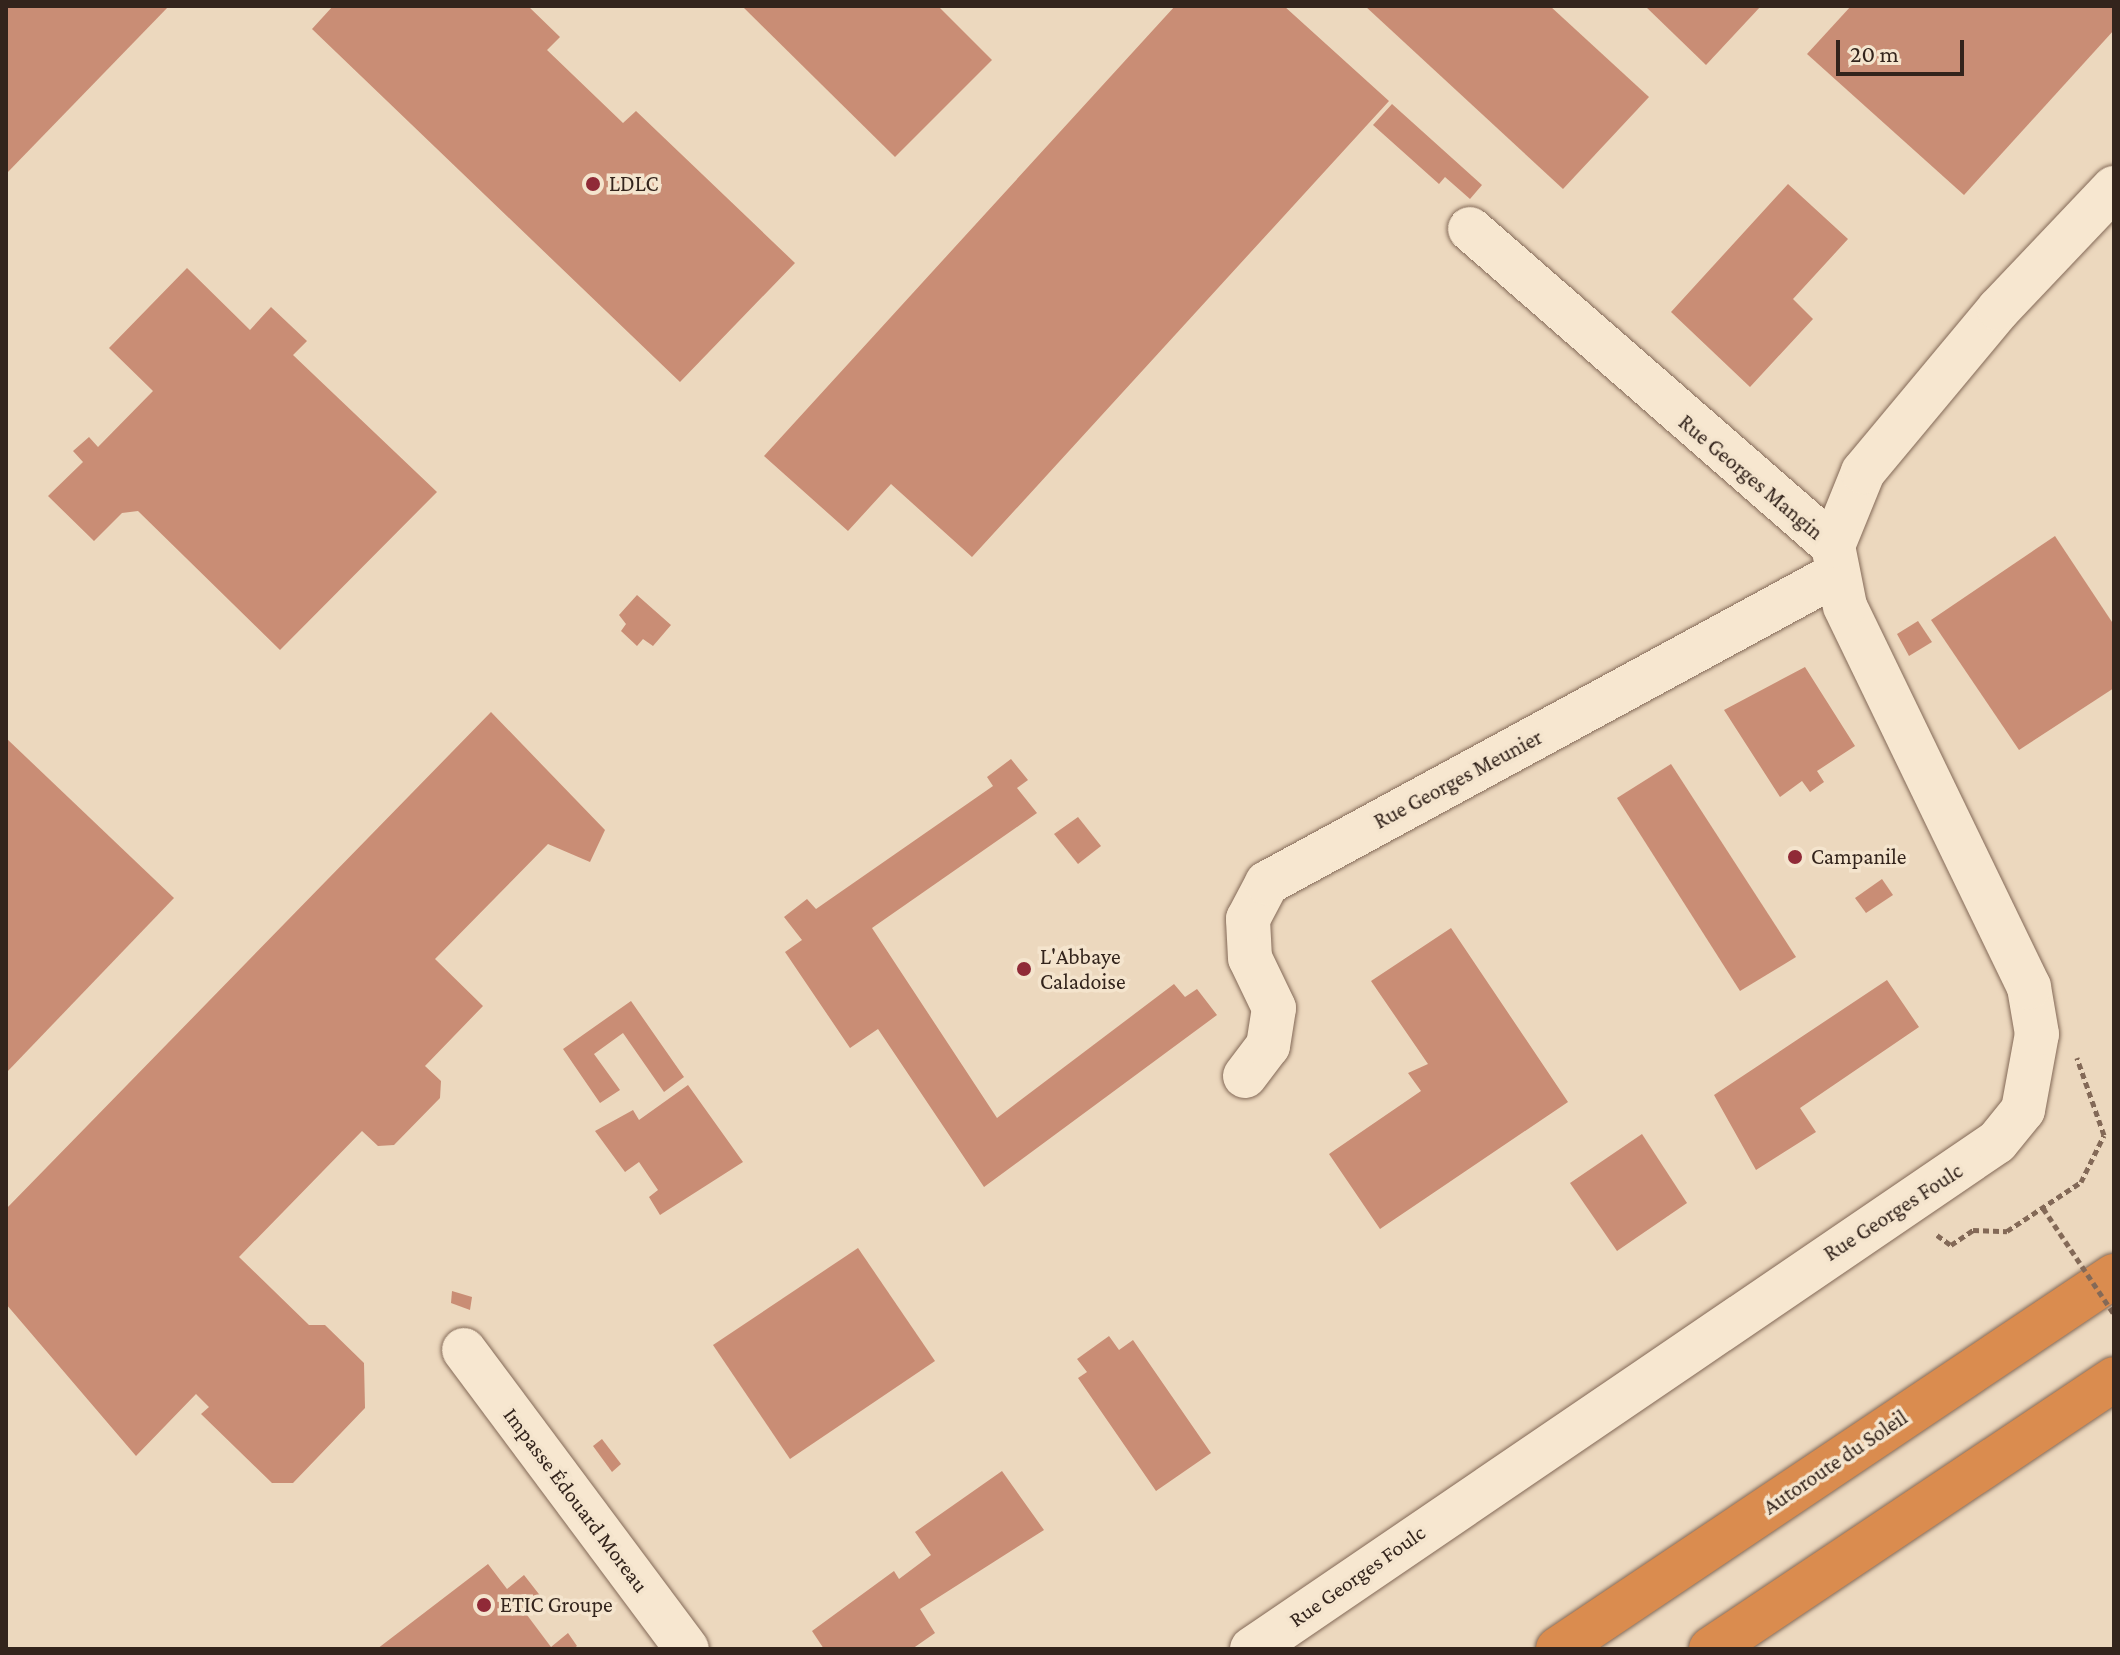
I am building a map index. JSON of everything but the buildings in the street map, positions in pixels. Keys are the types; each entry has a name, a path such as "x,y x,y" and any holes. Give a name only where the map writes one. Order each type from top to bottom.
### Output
{"highway":[{"name":"Autoroute du Soleil","path":"1558,1649 2114,1276"},
{"path":"1711,1649 2114,1379"}],"street":[{"name":"Rue Georges Mangin","path":"1470,229 1834,560 1863,472 1999,309 2114,188"},
{"name":"Rue Georges Foulc","path":"1252,1649 1997,1142 2023,1110 2037,1034 2029,987 1834,560"},
{"name":"Rue Georges Meunier","path":"1245,1076 1268,1046 1274,1008 1250,958 1248,919 1267,883 1834,560"},
{"name":"Impasse Édouard Moreau","path":"464,1350 687,1649"}],"path":[{"path":"1912,1200 1951,1245 1973,1230 2007,1231 2081,1182 2104,1135 2074,1051 2037,1034"},
{"path":"2043,1208 2114,1314"}],"place":[{"name":"LDLC","path":"593,184"},
{"name":"Campanile","path":"1795,857"},
{"name":"L'Abbaye Caladoise","path":"1024,969"},
{"name":"ETIC Groupe","path":"484,1605"}]}
